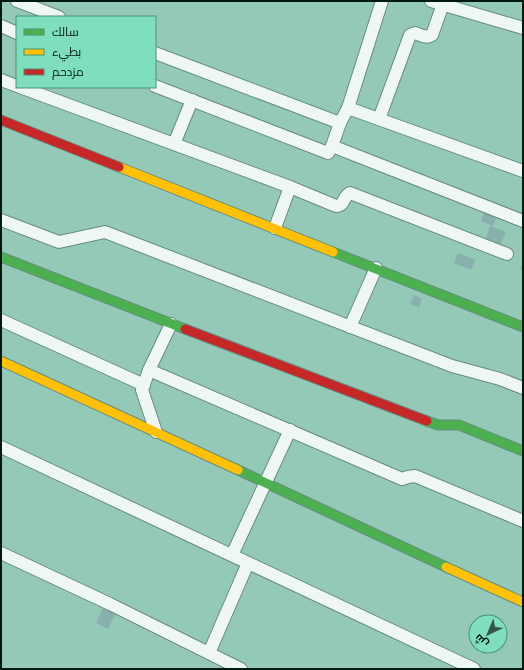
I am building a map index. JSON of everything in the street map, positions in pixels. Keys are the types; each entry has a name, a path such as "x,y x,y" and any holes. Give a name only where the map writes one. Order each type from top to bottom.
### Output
{"street":[{"path":"17,1 56,16"},
{"path":"156,86 328,153 340,123 348,108 382,1"},
{"path":"379,119 410,35 415,33 426,38 432,35 437,3 523,28"},
{"path":"1,26 16,33"},
{"path":"156,53 340,123"},
{"path":"1,80 16,85"},
{"path":"23,88 290,187 336,206 342,204 345,197 350,193 507,254"},
{"path":"174,144 192,100"},
{"path":"348,108 523,171"},
{"path":"1,120 523,326"},
{"path":"332,146 523,221"},
{"path":"275,228 290,187"},
{"path":"1,220 60,242 105,232 452,366 500,379 523,388"},
{"path":"1,257 438,426 458,425 523,451"},
{"path":"350,327 376,268"},
{"path":"1,320 144,385"},
{"path":"156,432 142,390 149,370 171,324"},
{"path":"1,361 523,602"},
{"path":"149,370 402,479 415,476 523,521"},
{"path":"232,555 290,430"},
{"path":"1,447 474,669"},
{"path":"1,554 110,604 241,669"},
{"path":"209,653 248,563"}],"building":[{"path":"486,207 498,212 493,226 481,221"},
{"path":"490,226 506,232 500,246 485,241"},
{"path":"458,253 475,260 471,270 454,263"},
{"path":"523,261 523,271 520,270"},
{"path":"414,295 422,299 419,308 410,304"},
{"path":"104,605 117,611 108,629 96,623"}],"traffic: fast":[{"path":"333,252 523,327"},
{"path":"1,257 185,329"},
{"path":"427,421 438,425 459,425 523,451"},
{"path":"238,470 446,567"}],"traffic: slow":[{"path":"119,167 333,252"},
{"path":"1,361 238,470"},
{"path":"446,567 523,602"}],"traffic: jam":[{"path":"1,120 119,167"},
{"path":"185,329 427,421"}]}
